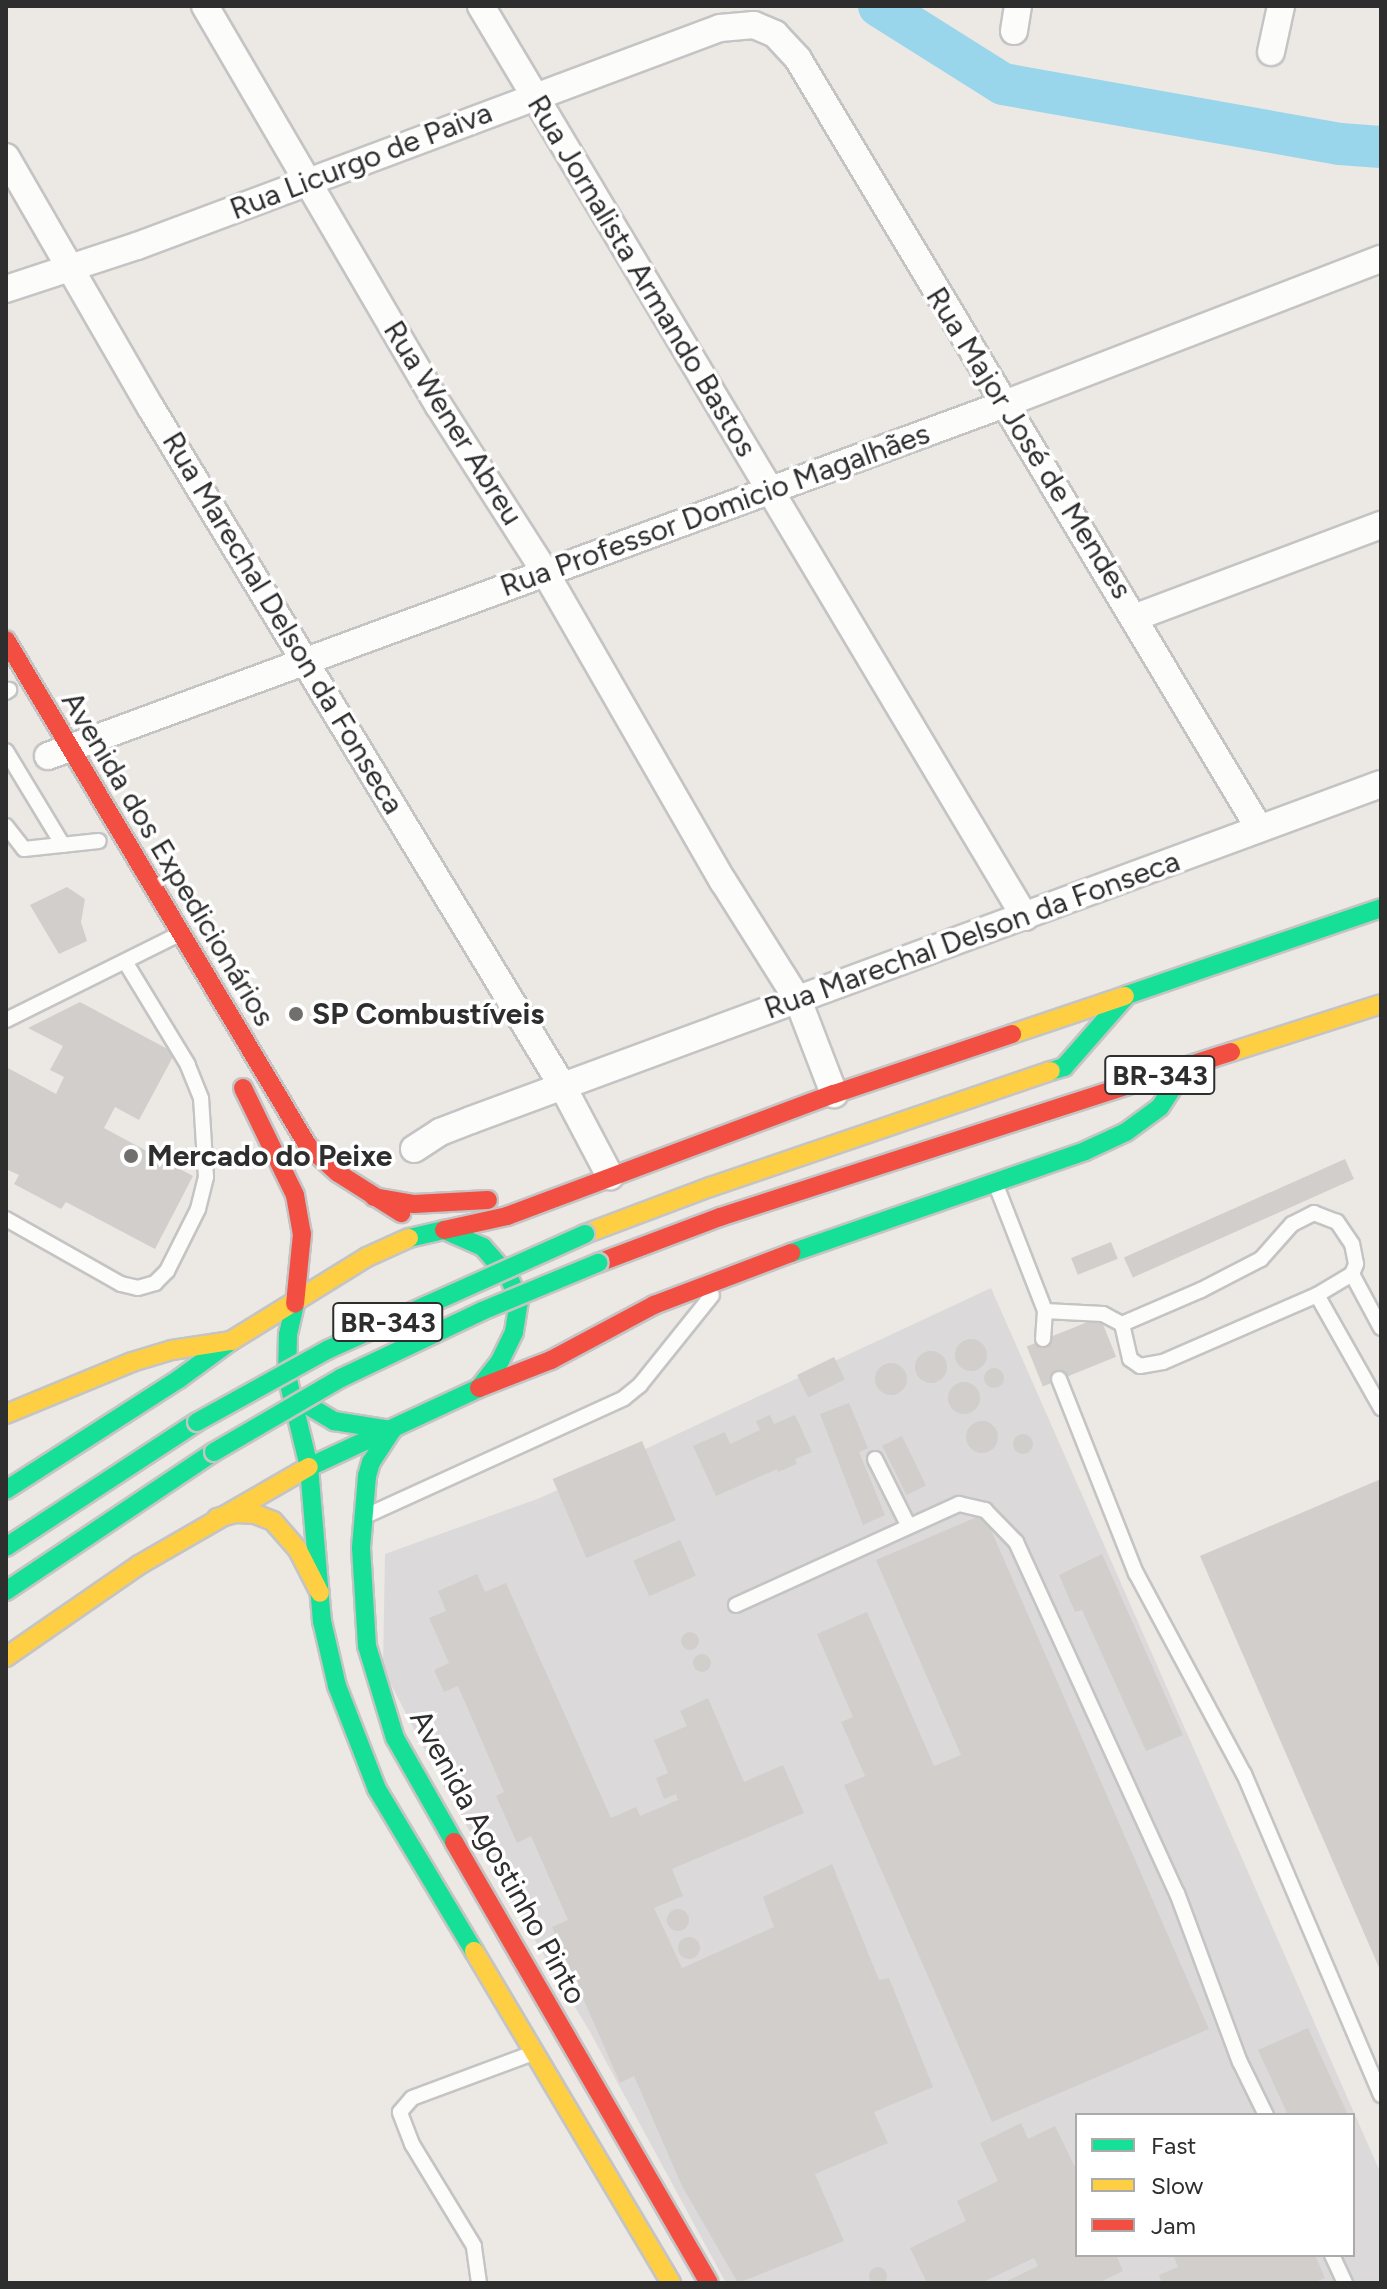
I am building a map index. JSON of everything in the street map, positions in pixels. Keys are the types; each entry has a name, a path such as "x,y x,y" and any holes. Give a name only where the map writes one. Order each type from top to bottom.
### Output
{"main road":[{"name":"Avenida dos Expedicionários","path":"10,677 53,753 181,933 281,1106 308,1146 338,1173 403,1215 444,1230"},
{"name":"BR-343","path":"6,1547 50,1515 197,1422 327,1350 585,1234 710,1187 929,1116 1064,1067 1127,995 1381,908"},
{"path":"6,1490 179,1379 231,1341 367,1257 404,1239 507,1216 834,1094 1127,995"},
{"name":"BR-343","path":"6,1591 214,1452 341,1378 482,1311 720,1217 1381,1004"},
{"path":"6,1657 139,1565 309,1467 479,1388 551,1360 654,1305 729,1274 1085,1151 1126,1132 1160,1107 1187,1066"},
{"path":"236,1077 259,1116 295,1195 302,1234 295,1304 288,1335 287,1376 309,1467 322,1621 337,1686 377,1789 671,2283"},
{"path":"374,1197 414,1204 455,1204 605,1178"},
{"path":"444,1230 483,1247 509,1277 519,1302 510,1342 479,1388"},
{"path":"6,1414 132,1362 172,1350 231,1341"},
{"path":"294,1397 334,1421 392,1430"},
{"name":"Avenida Agostinho Pinto","path":"392,1430 371,1462 362,1518 362,1581 373,1679 395,1738 709,2283"},
{"path":"217,1518 246,1513 273,1521 298,1550 320,1593"}],"street":[{"name":"Rua Wener Abreu","path":"205,6 439,406 545,572 723,881 798,1000 834,1094"},
{"name":"Rua Jornalista Armando Bastos","path":"481,6 1025,917"},
{"path":"1271,52 1281,6"},
{"name":"Rua Licurgo de Paiva","path":"6,289 137,246 684,40 739,25 754,25 775,34 798,59"},
{"name":"Rua Major José de Mendes","path":"798,59 1002,405 1136,617 1259,828"},
{"name":"Rua Marechal Delson da Fonseca","path":"6,157 151,408 308,662 563,1087 605,1178"},
{"name":"Rua Professor Domicio Magalhães","path":"53,753 1002,405 1381,259"},
{"path":"1136,617 1381,525"},
{"name":"Rua Marechal Delson da Fonseca","path":"414,1149 440,1132 1381,784"}],"lane":[{"path":"6,751 63,845"},
{"path":"6,826 24,849 99,841"},
{"path":"6,1020 181,933"},
{"path":"6,1219 121,1284 138,1288 155,1283 167,1271 198,1209 206,1177 201,1098 188,1065 126,963"},
{"path":"995,1184 1045,1311 1043,1339"},
{"path":"1045,1311 1103,1314 1122,1324 1130,1359 1140,1366 1163,1362 1317,1295 1352,1274 1356,1264 1352,1244 1337,1222 1314,1213 1292,1224 1261,1259 1201,1290 1122,1324"},
{"path":"362,1518 624,1398 640,1385 729,1274"},
{"path":"1352,1274 1381,1328"},
{"path":"1317,1295 1381,1408"},
{"path":"1059,1379 1136,1573 1244,1774 1381,2095"},
{"path":"875,1459 908,1525"},
{"path":"736,1605 959,1504 985,1510 1016,1542 1177,1893 1240,2062 1265,2113"},
{"path":"479,2283 474,2246 412,2144 400,2112 412,2098 534,2052"},
{"path":"1333,2257 1345,2283"}],"shaded area":[{"path":"991,1288 1354,2113 1075,2113 1075,2257 1355,2257 1355,2115 1381,2174 1381,2283 726,2283 590,2032 447,1793 383,1669 385,1554 540,1498"}],"building":[{"path":"67,887 85,899 81,922 87,941 59,954 30,905"},
{"path":"80,1002 175,1053 139,1120 115,1107 104,1128 193,1176 155,1249 66,1202 61,1209 14,1184 19,1175 6,1169 6,1067 56,1094 64,1077 50,1070 63,1046 28,1028"},
{"path":"1345,1159 1354,1179 1133,1278 1124,1257"},
{"path":"1111,1242 1118,1259 1078,1275 1071,1258"},
{"path":"1100,1317 1116,1357 1043,1386 1027,1347"},
{"path":"971,1339 983,1343 987,1355 983,1367 971,1371 959,1367 955,1355 959,1343"},
{"path":"931,1351 943,1355 947,1367 943,1379 931,1383 919,1379 915,1367 919,1355"},
{"path":"834,1357 845,1379 808,1397 797,1375"},
{"path":"891,1363 903,1367 907,1379 903,1391 891,1395 879,1391 875,1379 879,1367"},
{"path":"994,1368 1001,1371 1004,1378 1001,1385 994,1388 987,1385 984,1378 987,1371"},
{"path":"964,1382 976,1386 980,1398 976,1410 964,1414 952,1410 948,1398 952,1386"},
{"path":"849,1403 868,1448 859,1452 885,1515 863,1525 820,1414"},
{"path":"770,1415 774,1424 795,1415 812,1452 795,1459 797,1464 778,1472 777,1469 716,1496 693,1446 725,1432 730,1444 760,1430 756,1421"},
{"path":"982,1421 994,1425 998,1437 994,1449 982,1453 970,1449 966,1437 970,1425"},
{"path":"1023,1434 1030,1437 1033,1444 1030,1451 1023,1454 1016,1451 1013,1444 1016,1437"},
{"path":"902,1436 926,1485 906,1495 882,1446"},
{"path":"642,1441 676,1520 586,1558 553,1479"},
{"path":"1381,1479 1381,1972 1200,1556"},
{"path":"984,1514 1209,2029 992,2122 844,1785 865,1776 841,1722 853,1717 817,1634 867,1612 934,1766 961,1755 876,1560"},
{"path":"680,1540 696,1576 649,1596 633,1561"},
{"path":"1102,1554 1183,1735 1146,1751 1082,1610 1075,1612 1059,1575"},
{"path":"477,1574 485,1592 506,1583 611,1818 636,1807 640,1816 678,1800 676,1794 664,1799 656,1778 668,1773 654,1740 687,1726 680,1711 708,1698 744,1782 783,1765 804,1813 672,1869 683,1896 654,1908 682,1968 774,1927 763,1897 832,1864 879,1980 889,1978 933,2087 874,2112 888,2143 815,2174 844,2241 738,2283 682,2186 634,2076 620,2083 552,1927 568,1920 531,1836 517,1843 496,1796 504,1792 458,1686 444,1692 434,1670 449,1663 429,1618 446,1611 438,1591"},
{"path":"686,1632 694,1632 699,1641 697,1648 686,1650 681,1645 681,1637"},
{"path":"698,1654 706,1654 711,1663 709,1670 698,1672 693,1667 693,1659"},
{"path":"678,1909 686,1912 689,1920 686,1928 678,1931 670,1928 667,1920 670,1912"},
{"path":"689,1937 697,1940 700,1948 697,1956 689,1959 681,1956 678,1948 681,1940"},
{"path":"1308,2028 1347,2113 1287,2113 1258,2050"},
{"path":"1021,2123 1028,2139 1055,2126 1075,2167 1075,2257 1117,2257 1123,2271 1098,2283 1003,2283 1038,2266 1034,2258 981,2283 927,2283 910,2248 966,2221 957,2201 998,2181 980,2143"},
{"path":"1174,2257 1316,2257 1325,2278 1313,2283 1162,2283 1159,2275 1178,2267"},
{"path":"878,2267 887,2276 878,2285 869,2276"}],"waterway":[{"path":"879,6 1003,84 1340,144 1381,147"}],"traffic: fast":[{"path":"1051,1071 1064,1067 1127,995 1381,908"},
{"path":"791,1253 1085,1151 1126,1132 1160,1107 1187,1066"},
{"path":"309,1467 479,1388 500,1361 514,1332 519,1302 509,1277 483,1247 444,1230 409,1238"},
{"path":"197,1422 327,1350 585,1234"},
{"path":"214,1452 341,1378 482,1311 598,1263"},
{"path":"295,1304 288,1335 287,1376 309,1467 322,1621 337,1686 377,1789 474,1951"},
{"path":"6,1490 179,1379 231,1341"},
{"path":"294,1397 334,1421 392,1430"},
{"path":"6,1547 197,1422"},
{"path":"392,1430 371,1462 367,1476 361,1548 367,1646 395,1738 454,1842"},
{"path":"6,1591 214,1452"}],"traffic: slow":[{"path":"1012,1034 1125,996"},
{"path":"1231,1052 1381,1004"},
{"path":"585,1234 710,1187 1051,1071"},
{"path":"6,1414 132,1362 172,1350 231,1341 367,1257 409,1238"},
{"path":"6,1657 139,1565 309,1467"},
{"path":"217,1518 236,1513 255,1514 273,1521 298,1550 320,1593"},
{"path":"474,1951 671,2283"}],"traffic: jam":[{"path":"6,640 308,1146 338,1173 401,1213"},
{"path":"444,1230 507,1216 834,1094 1012,1034"},
{"path":"598,1263 720,1217 1231,1052"},
{"path":"243,1088 295,1195 302,1234 295,1304"},
{"path":"374,1197 414,1204 488,1200"},
{"path":"479,1388 551,1360 654,1305 791,1253"},
{"path":"454,1842 709,2283"}],"place":[{"name":"SP Combustíveis","path":"296,1014"},
{"name":"Mercado do Peixe","path":"131,1156"}]}
